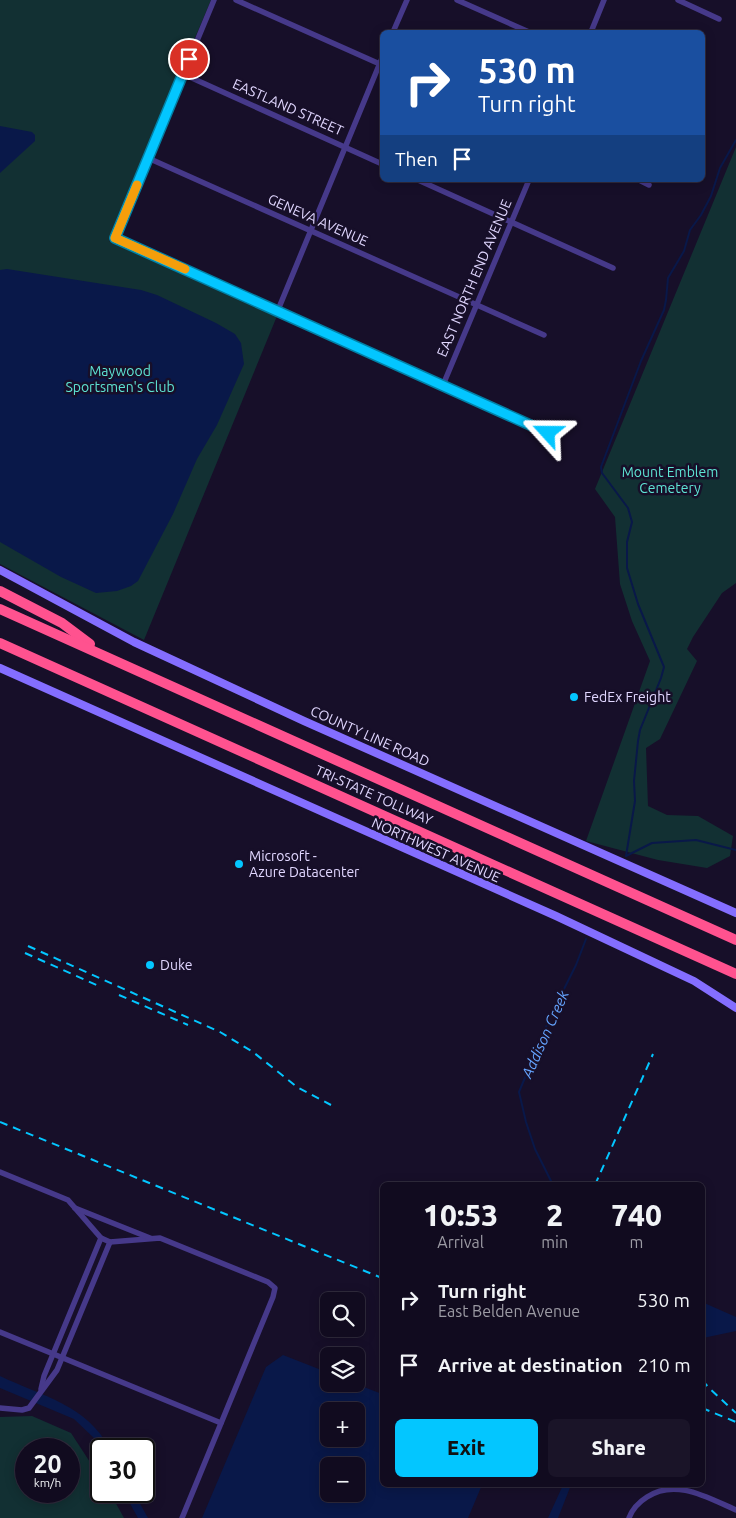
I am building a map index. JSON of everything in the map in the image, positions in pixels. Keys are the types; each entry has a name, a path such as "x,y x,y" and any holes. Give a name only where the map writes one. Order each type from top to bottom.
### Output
{"highway":[{"path":"0,591 62,623 104,655"},
{"name":"TRI-STATE TOLLWAY","path":"0,609 736,940"},
{"name":"TRI-STATE TOLLWAY","path":"0,643 736,974"}],"street":[{"path":"214,0 115,238 548,433"},
{"path":"236,0 380,62"},
{"path":"394,30 407,0"},
{"path":"456,0 524,30"},
{"path":"592,30 604,0"},
{"path":"678,0 719,18"},
{"path":"278,310 380,68"},
{"name":"EASTLAND STREET","path":"183,74 380,163"},
{"name":"GENEVA AVENUE","path":"148,158 544,336"},
{"path":"422,182 613,268"},
{"name":"EAST NORTH END AVENUE","path":"443,385 528,182"},
{"path":"644,182 649,184"},
{"name":"COUNTY LINE ROAD","path":"0,570 155,652 304,721 736,913"},
{"name":"NORTHWEST AVENUE","path":"0,668 565,920 694,981 736,1008"},
{"path":"0,1172 68,1200 101,1238 110,1242 160,1238 268,1282 275,1288 273,1297 182,1518"},
{"path":"75,1207 152,1238"},
{"path":"0,1408 22,1410 29,1408 40,1391 53,1354 101,1238"},
{"path":"40,1391 49,1383 63,1358 110,1242"},
{"path":"0,1332 221,1423"},
{"path":"629,1518 640,1502 654,1493 673,1488 694,1492 736,1510"}],"green space":[{"name":"Maywood Sportsmen's Club","path":"0,0 211,0 109,241 277,316 144,640 0,564"},
{"name":"Mount Emblem Cemetery","path":"736,147 736,583 722,593 693,637 687,649 697,661 660,739 646,748 648,806 667,815 698,816 733,836 730,856 707,868 658,860 586,841 650,661 632,621 620,584 615,517 595,489"},
{"path":"32,1416 71,1433 74,1438 15,1438 15,1503 80,1503 80,1447 90,1462 90,1503 116,1503 124,1518 0,1518 0,1417"}],"water":[{"path":"0,126 32,132 35,135 35,141 0,173"},
{"path":"7,269 141,290 157,295 216,323 235,334 241,343 244,364 217,425 197,459 173,514 138,581 131,586 117,591 96,593 61,577 0,542 0,270"},
{"path":"705,1303 736,1317 736,1331 705,1338"},
{"path":"283,1355 320,1369 320,1392 365,1392 365,1387 380,1393 380,1487 481,1487 468,1518 202,1518 266,1367"},
{"path":"0,1376 47,1396 76,1412 89,1422 103,1438 94,1438 74,1419 0,1388"},
{"path":"562,1487 570,1487 558,1518 548,1518"},
{"path":"130,1503 140,1503 148,1518 138,1518"}],"waterway":[{"path":"626,856 635,801 634,781 640,730 664,667 638,604 627,568 627,542 632,522 628,508 602,473 601,467 641,361 664,310 668,278 684,251 690,230 711,196 720,168 736,140"},
{"name":"Addison Creek","path":"626,856 652,843 696,840 736,850"},
{"name":"Addison Creek","path":"552,1182 535,1149 519,1092 551,1015 576,965 586,939"}],"railway":[{"path":"28,946 220,1032 253,1052 297,1087 331,1105"},
{"path":"25,953 101,987"},
{"path":"119,995 188,1025"},
{"path":"596,1182 653,1054"},
{"path":"0,1122 380,1277"},
{"path":"705,1383 736,1413"},
{"path":"705,1409 736,1422"}],"slow traffic":[{"path":"137,185 115,238 185,269"}],"place":[{"name":"FedEx Freight","path":"574,697"},
{"name":"Microsoft - Azure Datacenter","path":"239,864"},
{"name":"Duke","path":"150,965"}],"route":[{"path":"189,59 115,238 548,433"}]}
